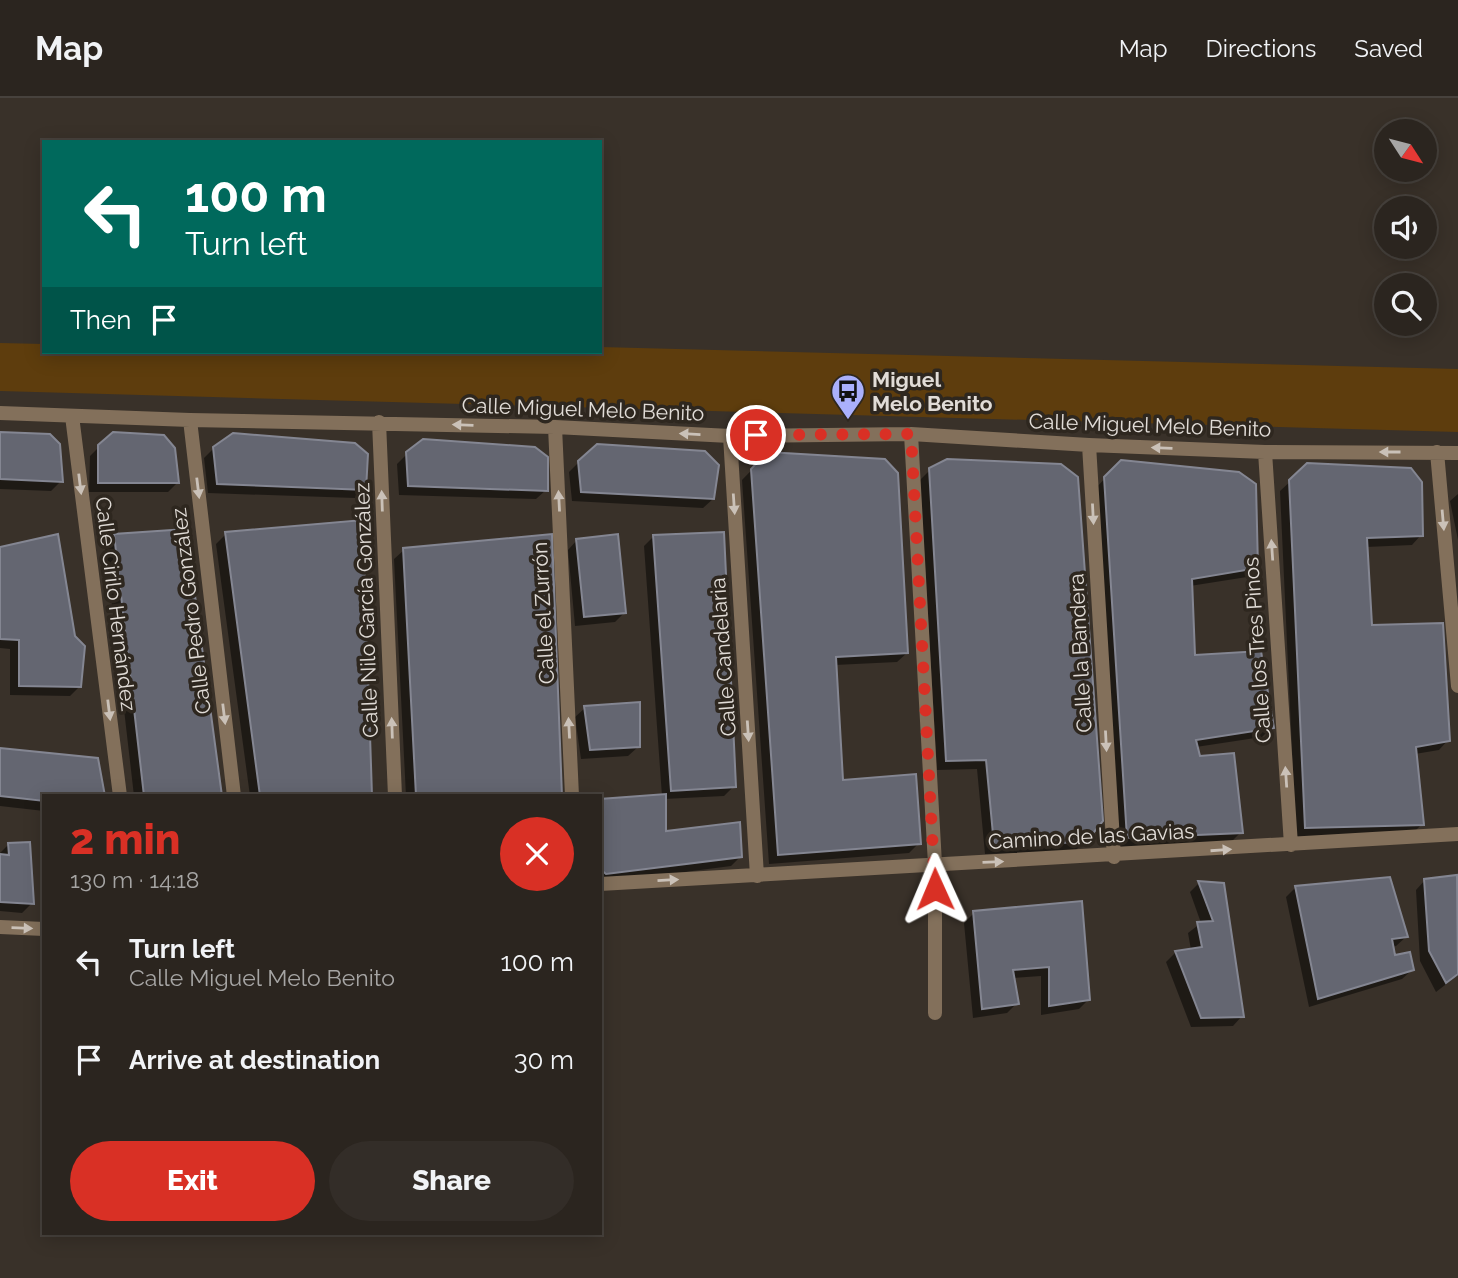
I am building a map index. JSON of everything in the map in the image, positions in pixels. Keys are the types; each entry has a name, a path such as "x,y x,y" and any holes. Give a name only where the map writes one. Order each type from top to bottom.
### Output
{"street":[{"name":"Calle Miguel Melo Benito","path":"0,413 190,420 555,427 730,436 911,434 1265,452 1458,453"},
{"name":"Calle Cirilo Hernández","path":"72,416 120,794"},
{"name":"Calle Pedro González","path":"190,420 234,794"},
{"name":"Calle Nilo García González","path":"379,422 395,794"},
{"name":"Calle el Zurrón","path":"555,427 572,794"},
{"path":"911,434 935,864 935,1013"},
{"name":"Calle Candelaria","path":"730,436 757,876"},
{"name":"Calle la Bandera","path":"1088,445 1114,857"},
{"name":"Calle los Tres Pinos","path":"1265,452 1291,845"},
{"path":"1437,452 1458,686"},
{"name":"Camino de las Gavias","path":"602,884 935,864 1114,857 1458,834"},
{"path":"0,927 42,929"}],"shaded area":[{"path":"0,343 42,344 42,354 602,354 602,347 1458,369 1458,432 0,391"}],"building":[{"path":"0,432 50,434 60,444 63,482 0,479"},
{"path":"113,432 164,435 175,448 179,483 98,483 98,445"},
{"path":"233,433 355,443 368,454 366,490 217,484 213,447"},
{"path":"423,439 535,447 548,457 548,491 408,486 406,452"},
{"path":"597,444 705,451 719,465 714,499 581,492 578,461"},
{"path":"767,452 885,459 898,473 908,653 836,657 843,780 916,774 921,844 778,855 751,469"},
{"path":"947,459 1061,464 1078,477 1103,821 1086,842 994,845 986,760 946,761 929,468"},
{"path":"1121,460 1239,472 1256,484 1258,568 1192,579 1195,655 1261,651 1274,728 1196,740 1200,756 1234,753 1243,833 1127,838 1104,477"},
{"path":"1307,463 1411,468 1422,482 1423,536 1367,538 1372,625 1443,623 1450,741 1416,747 1424,825 1305,828 1289,480"},
{"path":"363,520 372,794 260,794 225,532"},
{"path":"186,529 222,794 144,794 114,534"},
{"path":"724,532 736,787 671,791 653,535"},
{"path":"58,534 75,636 85,646 81,687 19,686 19,640 0,639 0,547"},
{"path":"552,534 562,794 416,794 403,548"},
{"path":"618,534 626,613 584,617 576,539"},
{"path":"640,702 640,747 590,750 584,706"},
{"path":"0,748 98,758 105,794 42,794 42,801 0,796"},
{"path":"666,794 666,831 740,822 742,857 606,874 602,871 602,799"},
{"path":"30,842 34,904 0,902 0,854 9,855 8,843"},
{"path":"1457,875 1458,974 1446,983 1429,951 1424,879"},
{"path":"1390,877 1408,937 1392,939 1395,955 1410,952 1414,970 1318,999 1295,886"},
{"path":"1198,881 1224,883 1244,1017 1201,1018 1175,951 1202,947 1197,922 1213,921"},
{"path":"1082,901 1090,1000 1049,1006 1049,967 1013,970 1019,1004 982,1009 973,911"}],"place":[{"name":"Miguel Melo Benito","path":"848,421"}],"route":[{"path":"756,435 911,434 935,889"}]}
